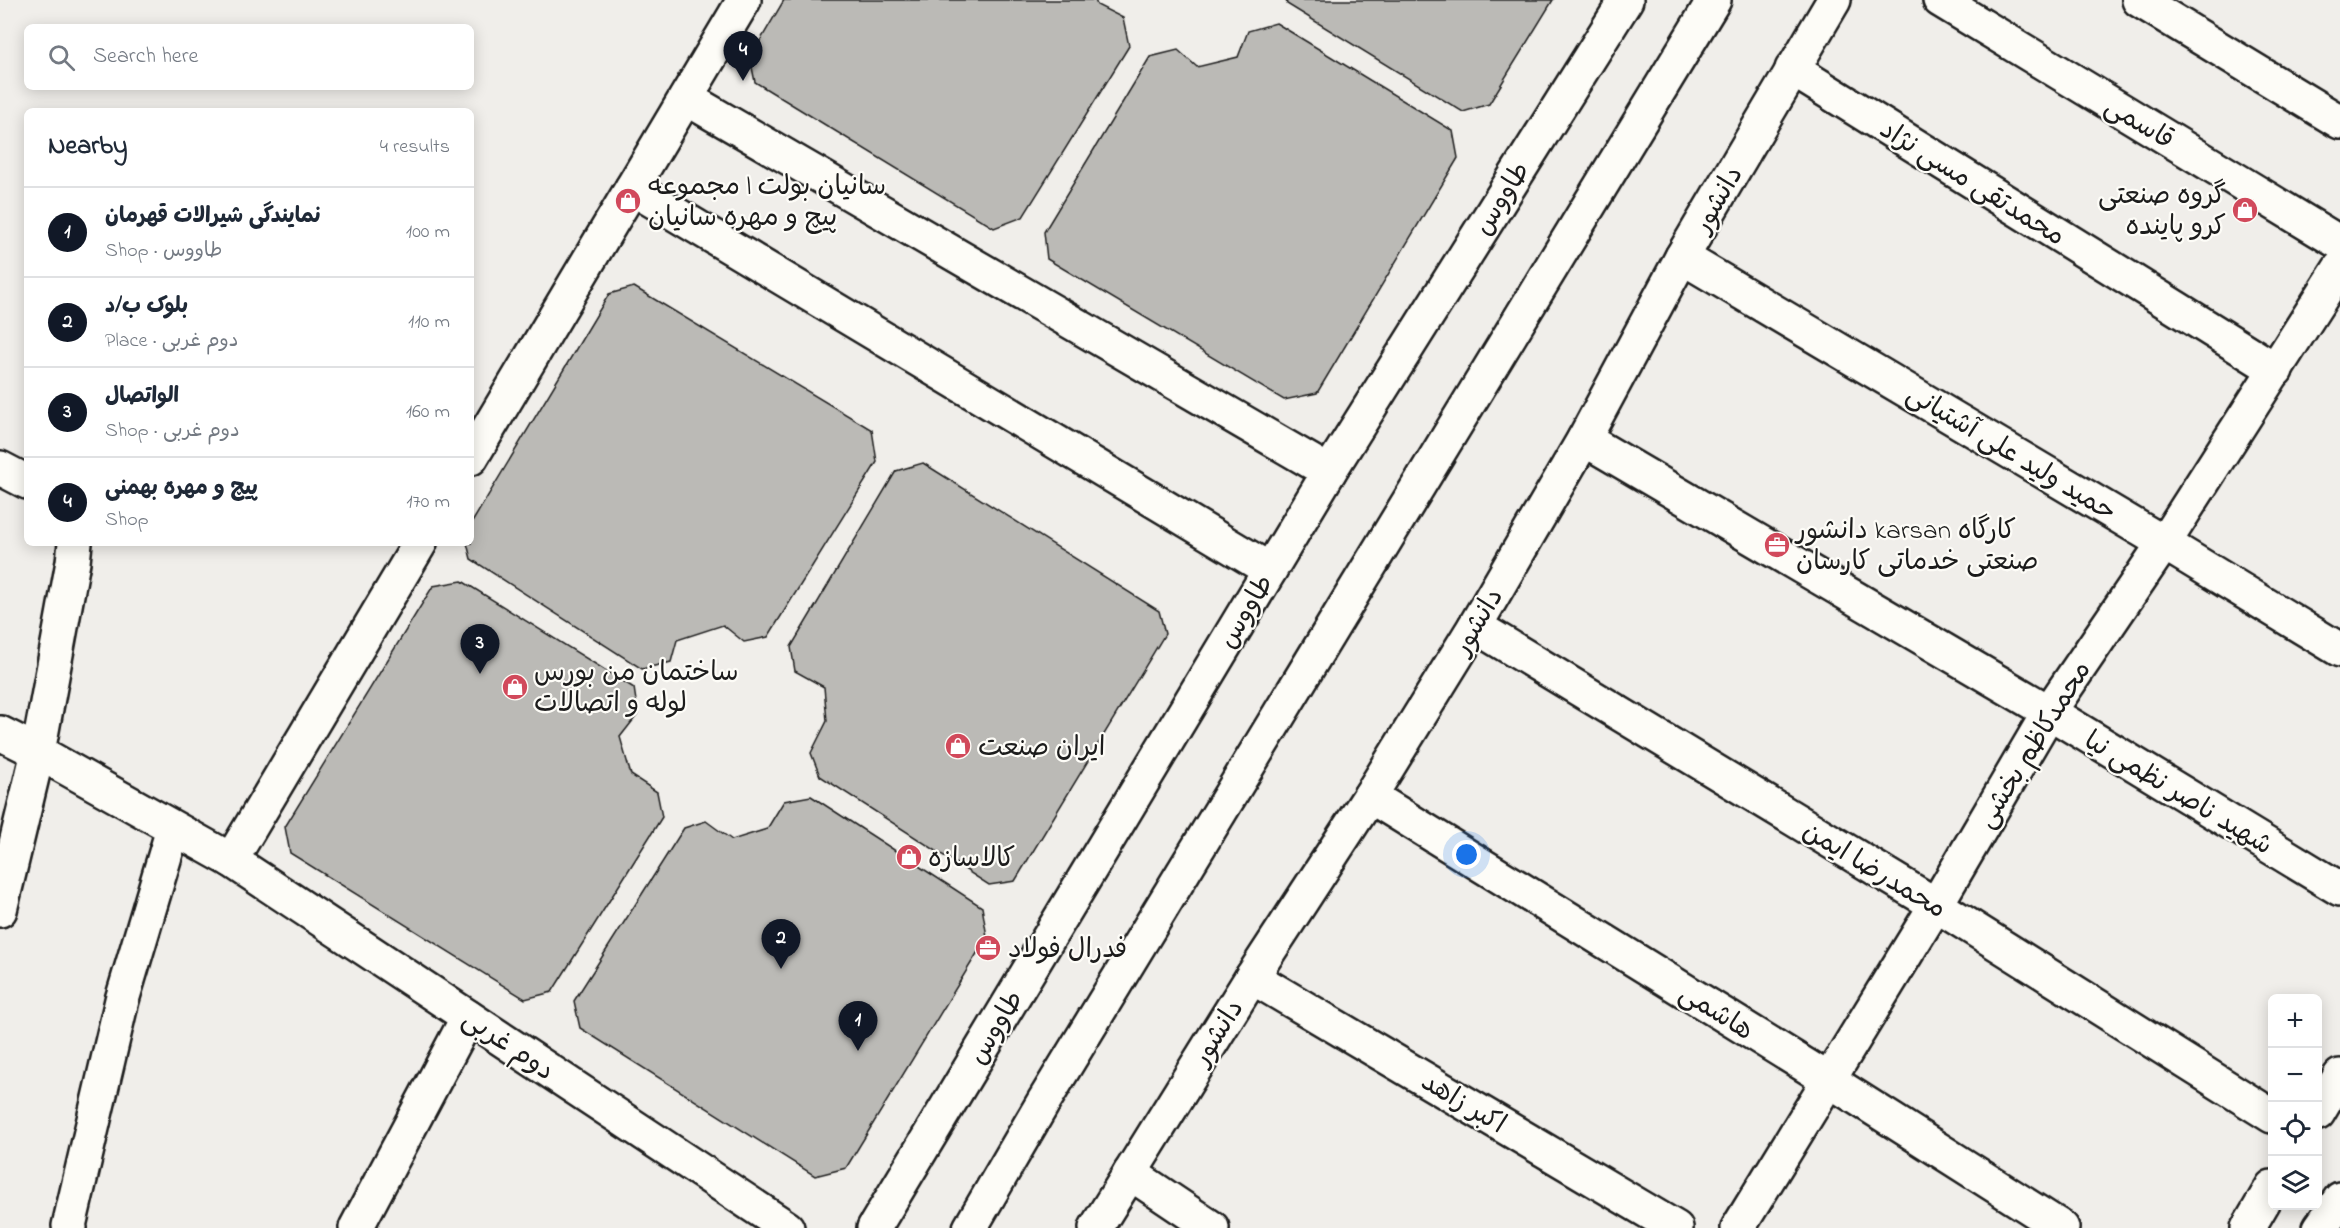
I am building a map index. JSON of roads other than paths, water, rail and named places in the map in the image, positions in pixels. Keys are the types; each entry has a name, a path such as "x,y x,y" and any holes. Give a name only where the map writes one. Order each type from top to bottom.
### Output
{"street":[{"path":"474,453 744,0"},
{"name":"طاووس","path":"874,1228 1329,472 1626,0"},
{"path":"970,1228 1044,1101 1714,0"},
{"name":"دانشور","path":"1096,1228 1475,626 1584,439 1683,257 1834,0"},
{"name":"قاسمی","path":"1940,0 2340,243"},
{"path":"2139,0 2340,122"},
{"name":"محمدتقی مسی نژاد","path":"1792,69 2276,370"},
{"path":"686,98 1329,472"},
{"path":"632,188 1270,570"},
{"name":"حمید ولید علی آشتیانی","path":"1683,257 2340,650"},
{"name":"محمدکاظم بخشی","path":"1738,1228 1936,905 2049,712 2164,543 2340,268"},
{"name":"شهید ناصر نظمی نیا","path":"1584,439 2049,712 2340,889"},
{"path":"0,468 24,480"},
{"path":"0,910 38,752 75,546"},
{"path":"231,860 418,546"},
{"name":"محمدرضا ایمن","path":"1475,626 1936,905 2268,1113"},
{"name":"دوم غربی","path":"0,733 231,860 787,1228"},
{"name":"هاشمی","path":"1370,796 2062,1228"},
{"path":"70,1228 122,1000 173,829"},
{"name":"اکبر زاهد","path":"1252,977 1676,1228"},
{"path":"356,1228 468,1017"},
{"path":"2322,1106 2340,1076"},
{"path":"1130,1173 1212,1228"},
{"path":"2248,1228 2268,1194"},
{"path":"2320,1228 2340,1199"}],"place":[{"name":"پیچ و مهره بهمنی","path":"743,81"},
{"name":"سانیان بولت | مجموعه پیچ و مهره سانیان","path":"628,201"},
{"name":"گروه صنعتی کرو پاینده","path":"2245,210"},
{"name":"دانشور karsan کارگاه صنعتی خدماتی کارسان","path":"1777,545"},
{"name":"الواتصال","path":"480,674"},
{"name":"ساختمان من بورس لوله و اتصالات","path":"515,687"},
{"name":"ايران صنعت","path":"958,746"},
{"name":"کالاسازه","path":"909,857"},
{"name":"فدرال فولاد","path":"988,948"},
{"name":"بلوک ب/د","path":"781,969"},
{"name":"نمایندگی شیرالات قهرمان","path":"858,1051"}]}
